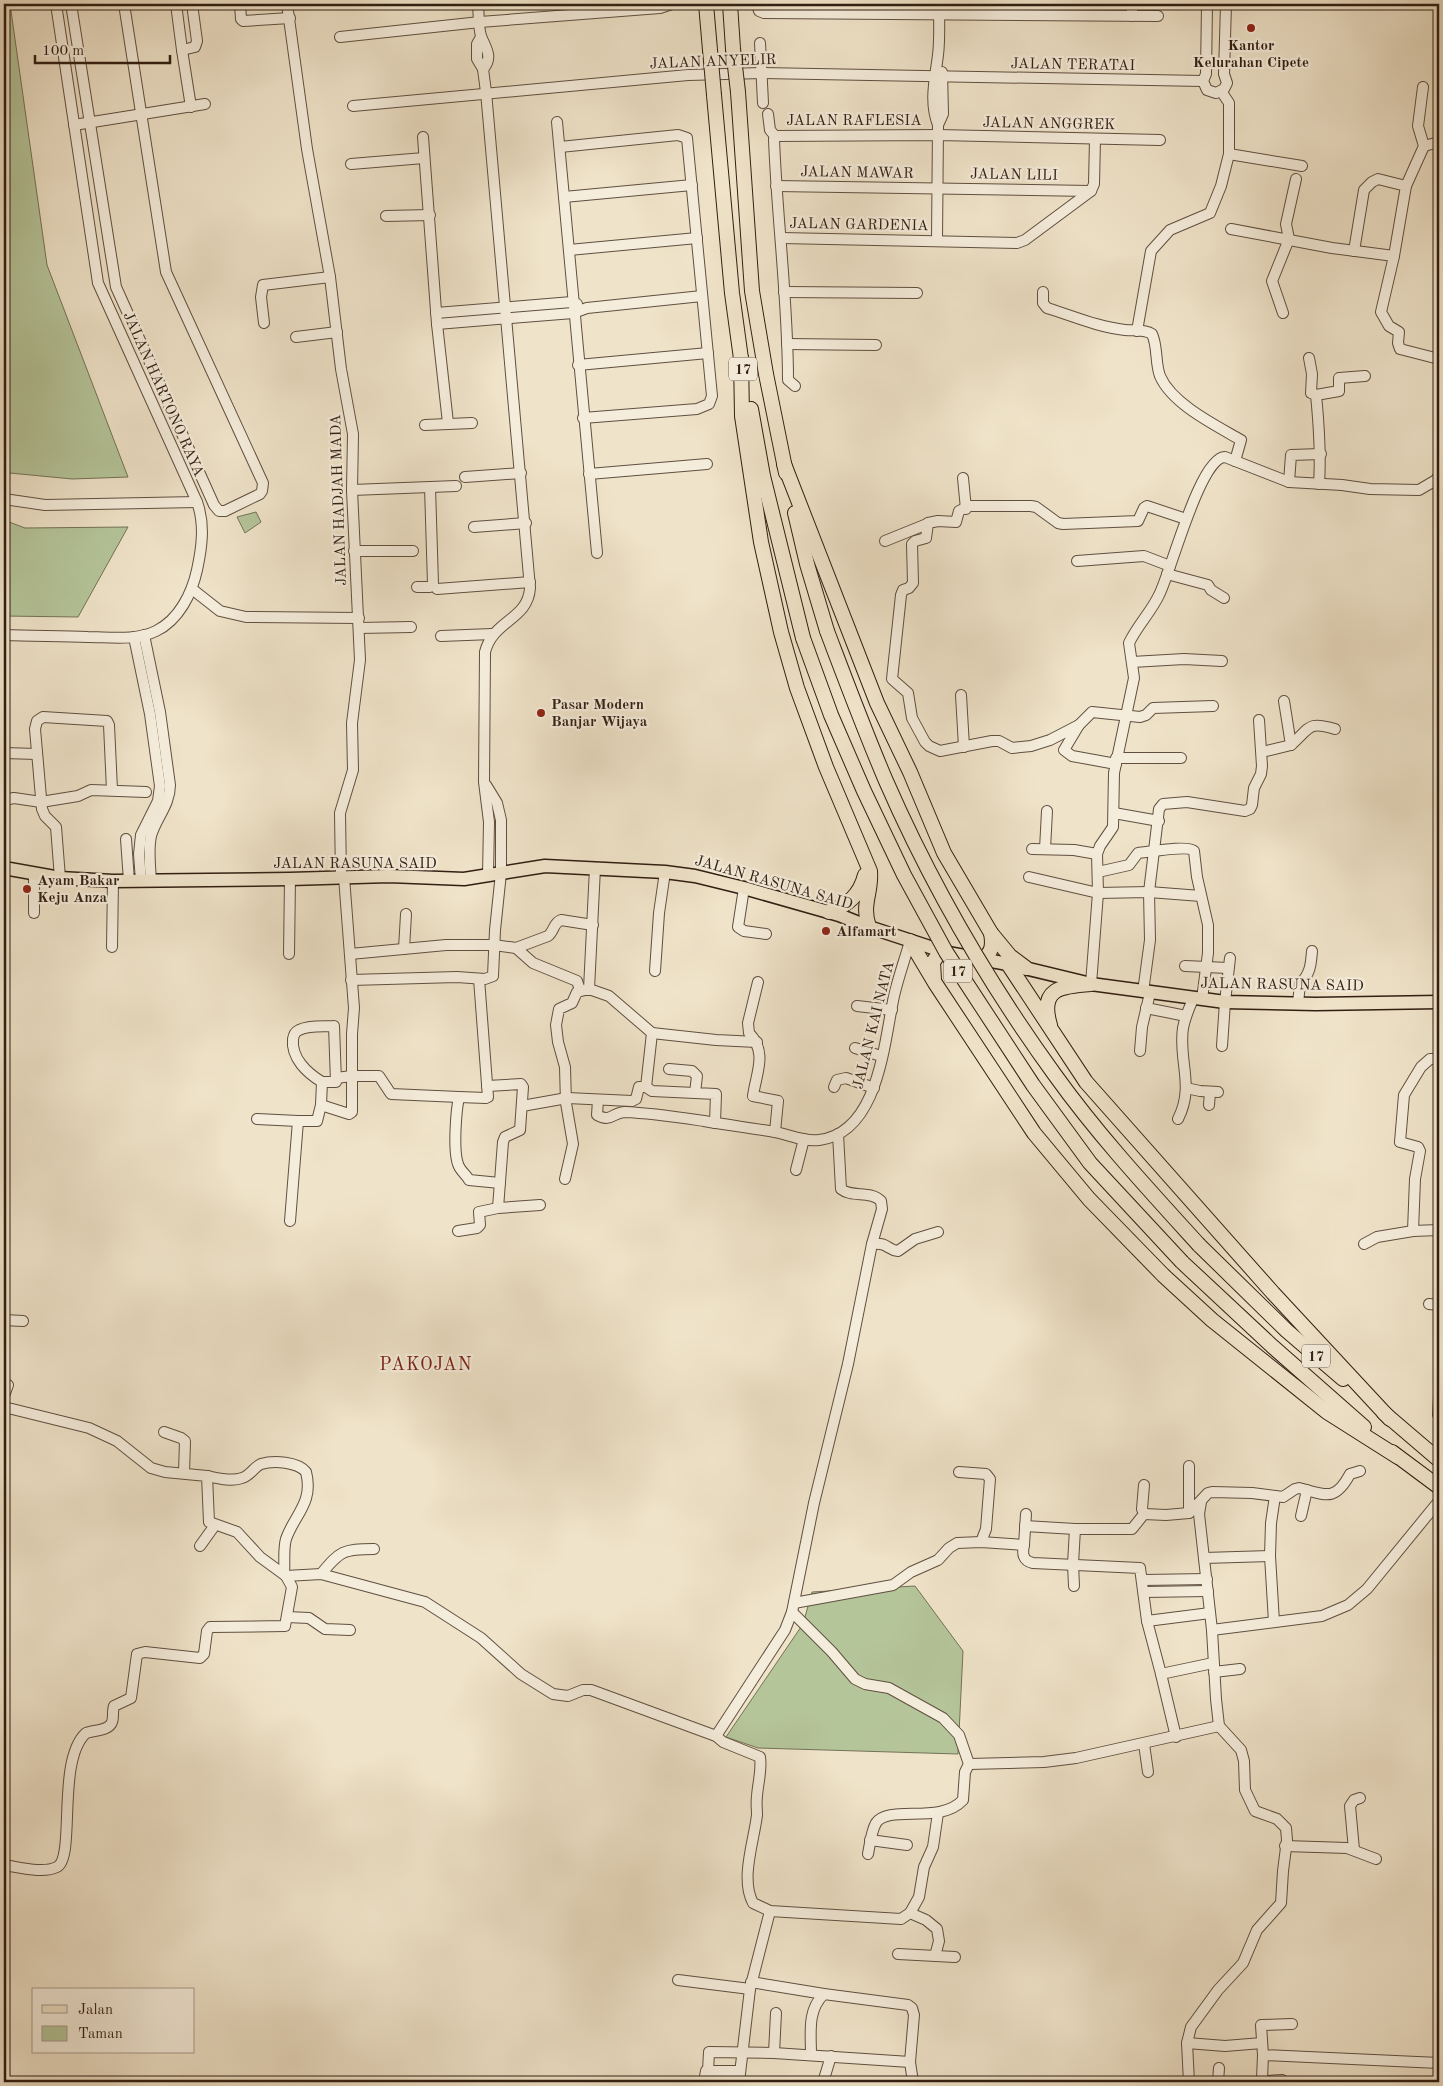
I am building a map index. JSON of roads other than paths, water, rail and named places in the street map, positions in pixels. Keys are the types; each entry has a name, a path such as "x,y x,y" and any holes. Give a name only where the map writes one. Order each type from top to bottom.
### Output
{"highway":[{"name":"17","path":"706,4 731,283 741,358 763,476 803,638 831,715 864,791 904,875 946,952 1028,1077 1090,1163 1182,1262 1272,1346 1398,1457 1439,1487"},
{"name":"17","path":"730,4 752,291 784,464 807,564 827,630 887,782 927,866 968,942 1010,1010 1055,1076 1109,1144 1199,1245 1287,1332 1439,1460"},
{"path":"741,358 742,416 761,542 781,632 797,688 826,767 866,859 871,880 865,911 869,927"},
{"path":"784,464 877,703 910,772 944,853 991,933 1010,956 1026,968"},
{"path":"829,912 848,903 857,894 864,877 866,859"},
{"path":"982,959 988,956 990,951 991,933"},
{"path":"910,942 1034,1133 1089,1198 1136,1247 1212,1320 1327,1412 1398,1457"},
{"path":"935,983 932,970 933,962 938,955 948,953"},
{"path":"1008,964 1086,1082 1273,1293 1390,1419"},
{"path":"1052,1032 1045,1011 1049,998 1057,989 1065,986 1090,984"}],"main road":[{"name":"JALAN RASUNA SAID","path":"4,868 60,878 113,881 401,876 464,879 545,866 665,872 694,876 744,888 829,912 910,942 948,953 1008,964 1090,984 1225,1002 1322,1004 1439,1002"}],"street":[{"name":"JALAN HARTONO RAYA","path":"4,635 139,636 155,631 170,621 186,601 192,589 200,555 202,532 202,515 197,502 98,283 56,4"},
{"path":"71,4 116,287 214,506 219,510 225,511 260,494 263,484 166,272 124,4"},
{"path":"176,4 191,106"},
{"path":"182,50 195,47 197,41 192,4"},
{"path":"240,4 241,19 243,21 290,18"},
{"name":"JALAN HADJAH MADA","path":"288,4 307,149 330,277 353,434 352,490 359,623 360,660 352,723 353,770 340,812 343,877 354,1008 352,1113 322,1105"},
{"path":"478,4 481,37 486,44 487,57 483,69 530,582 528,603 492,634 486,652 484,782 490,837 488,875"},
{"path":"340,37 480,22 660,8 672,4"},
{"path":"756,4 758,11 764,13 1158,16"},
{"path":"937,240 938,130 933,113 938,77 939,4"},
{"path":"1132,4 1132,16"},
{"path":"1207,4 1205,88 1210,92 1222,91"},
{"path":"1222,91 1227,83 1224,74 1226,4"},
{"path":"760,43 763,103"},
{"path":"1204,77 1209,71 1217,70 1224,74"},
{"name":"JALAN ANYELIR","path":"353,106 486,92 688,75 762,73 938,77"},
{"name":"JALAN TERATAI","path":"938,77 1204,77"},
{"path":"1423,87 1418,126 1424,146 1406,186 1394,256 1381,312 1389,326 1399,332 1398,346 1403,350 1439,359"},
{"path":"1137,331 1151,251 1170,230 1210,213 1221,186 1229,154 1229,103 1222,91"},
{"path":"74,125 205,104"},
{"path":"768,114 770,130 774,137 788,380 795,386"},
{"path":"557,122 573,313 597,553"},
{"name":"JALAN RAFLESIA","path":"774,137 938,130"},
{"name":"JALAN ANGGREK","path":"938,130 1160,140"},
{"path":"560,147 682,135 688,140 712,396 709,404 697,409 583,418"},
{"path":"423,138 436,318 448,423"},
{"path":"1091,191 1094,184 1095,138"},
{"path":"1424,146 1439,142"},
{"path":"1229,154 1302,166"},
{"path":"351,164 424,158"},
{"path":"1283,313 1272,281 1289,239 1286,224 1296,179"},
{"path":"1354,251 1364,190 1378,179 1406,186"},
{"path":"564,197 692,185"},
{"name":"JALAN MAWAR","path":"776,186 937,188"},
{"name":"JALAN LILI","path":"937,188 1091,191"},
{"name":"JALAN GARDENIA","path":"780,238 1018,243 1025,240 1091,191"},
{"path":"386,216 430,215"},
{"path":"1231,229 1354,251 1394,256"},
{"path":"569,250 697,238"},
{"path":"264,324 261,297 263,285 330,277"},
{"path":"784,292 917,292"},
{"path":"1044,292 1043,303 1047,308 1097,325 1146,331 1153,336 1160,375 1166,386 1202,417 1241,440 1235,461"},
{"path":"436,318 506,313 573,313 587,308 702,296"},
{"path":"506,313 572,302 587,308"},
{"path":"296,338 337,332"},
{"path":"787,344 876,346"},
{"path":"578,364 708,353"},
{"path":"1309,358 1312,374 1311,393 1316,395 1339,391 1339,378 1365,376"},
{"path":"1316,395 1321,454 1319,484"},
{"path":"425,425 472,423"},
{"path":"1290,482 1291,455 1321,454"},
{"path":"1090,984 1098,893 1097,854 1113,827 1116,761 1134,678 1128,648 1160,594 1186,519 1198,491 1213,465 1222,457 1290,482 1342,485 1370,489 1419,490 1438,479"},
{"path":"589,474 707,464"},
{"path":"465,477 521,473"},
{"path":"963,478 966,509"},
{"path":"352,490 456,486"},
{"path":"417,587 430,587 433,584 430,488"},
{"path":"4,499 45,505 197,502"},
{"path":"885,541 938,520 956,522 958,511 969,506 1036,507 1058,523 1063,524 1138,521 1144,508 1147,506 1186,519"},
{"path":"474,527 526,523"},
{"path":"927,524 926,538 915,541 911,547 912,583 901,595 892,679 908,693 912,718 929,746 940,751 992,741 1012,748 1031,746 1050,740 1079,725 1094,711 1126,716 1143,716 1152,708 1213,706"},
{"path":"354,551 413,551"},
{"path":"1077,561 1144,556 1169,570 1208,585 1211,590 1224,598"},
{"path":"437,589 530,582"},
{"path":"192,589 220,611 246,616 411,627"},
{"path":"441,636 492,634"},
{"path":"139,636 160,786 158,801 141,835 139,854 140,881"},
{"path":"1132,662 1184,659 1222,661"},
{"path":"961,695 964,747"},
{"path":"1284,701 1291,745"},
{"path":"60,878 56,827 46,816 41,802 35,729 39,719 75,718 107,721 109,725 112,790"},
{"path":"1140,1051 1146,1008 1150,940 1149,892 1159,809 1166,803 1187,802 1245,811 1250,809 1254,788 1261,774 1262,752 1259,720"},
{"path":"1079,725 1064,750 1072,756 1116,761 1181,758"},
{"path":"1262,752 1291,745 1313,725 1335,728"},
{"path":"4,753 36,754"},
{"path":"351,980 457,977 488,979 494,974 494,945 501,873 502,837 497,803 484,782"},
{"path":"4,800 14,798 41,802 78,796 88,790 146,792"},
{"path":"1045,849 1047,811"},
{"path":"1114,813 1159,821"},
{"path":"490,837 502,837"},
{"path":"126,840 140,881"},
{"path":"1098,872 1129,865 1136,853 1192,848 1194,851 1197,877 1208,925 1208,953 1198,999 1186,1016 1183,1037 1186,1088 1183,1106 1178,1119"},
{"path":"1032,849 1083,851 1097,854"},
{"path":"585,989 593,925 595,868"},
{"path":"654,971 665,872"},
{"path":"34,873 34,913"},
{"path":"1029,877 1098,893 1149,892 1201,896"},
{"path":"289,954 290,879"},
{"path":"112,947 113,881"},
{"path":"744,888 738,927 744,931 766,934"},
{"path":"404,949 406,914"},
{"path":"350,954 446,945 494,945 516,948 548,936 551,934 556,922 561,920 593,925"},
{"name":"JALAN KAI NATA","path":"838,1134 854,1123 866,1106 874,1088 894,995 910,942"},
{"path":"516,948 532,963 577,981 585,989 608,996 652,1033 716,1040 757,1042"},
{"path":"1298,1003 1300,984 1310,971 1312,951"},
{"path":"1185,966 1206,968 1229,963 1222,1046"},
{"path":"336,1078 379,1076 391,1094 487,1098 479,979"},
{"path":"758,982 748,1023 749,1034 757,1042 760,1065 756,1074 753,1096 778,1101 775,1132"},
{"path":"565,1179 573,1144 565,1067 557,1034 558,1012 572,1003 576,994 585,989"},
{"path":"857,1006 892,1010"},
{"path":"1146,1008 1186,1016"},
{"path":"310,1026 334,1026 335,1083 322,1082 298,1061 292,1047 294,1034 297,1030 310,1026"},
{"path":"646,1087 652,1033"},
{"path":"855,1048 882,1056"},
{"path":"1413,1231 1415,1180 1420,1151 1418,1147 1400,1142 1404,1095 1421,1067 1430,1059 1439,1059"},
{"path":"669,1069 694,1072 697,1076 695,1093"},
{"path":"834,1088 837,1080 843,1078 874,1088"},
{"path":"257,1118 317,1121 322,1105 322,1082"},
{"path":"487,1086 521,1084 520,1130 504,1137 498,1208"},
{"path":"522,1106 567,1098 632,1101 636,1099 638,1088 646,1087 652,1091 716,1095 715,1123"},
{"path":"1186,1088 1214,1092 1209,1106"},
{"path":"459,1096 456,1157 460,1169 469,1180 500,1183"},
{"path":"598,1100 597,1115 605,1118 614,1117 620,1112 657,1114 775,1132 804,1140 821,1140 838,1134 841,1189 845,1192 875,1196 882,1204 848,1364 814,1503 793,1607 785,1630 716,1736"},
{"path":"290,1221 298,1121"},
{"path":"796,1170 804,1140"},
{"path":"458,1231 477,1228 480,1225 479,1212 498,1208 540,1205"},
{"path":"1364,1244 1377,1237 1413,1231 1439,1230"},
{"path":"872,1244 885,1244 894,1251 898,1251 915,1239 938,1232"},
{"path":"4,1320 23,1321"},
{"path":"4,1396 8,1385"},
{"path":"1439,1397 1437,1402 1439,1416"},
{"path":"4,1407 45,1416 100,1432 117,1441 151,1468 174,1474 184,1473 234,1480 242,1479 260,1464 293,1464 306,1472 308,1484 304,1507 286,1538 285,1575"},
{"path":"164,1432 185,1441 184,1473"},
{"path":"1189,1466 1189,1512"},
{"path":"1144,1514 1166,1515 1189,1512 1208,1493 1212,1492 1287,1496 1294,1489 1331,1494 1343,1488 1350,1474 1360,1471"},
{"path":"959,1472 986,1474 990,1479 986,1529 981,1542"},
{"path":"4,1865 43,1869 57,1867 62,1863 65,1856 66,1810 70,1771 77,1745 81,1737 86,1733 106,1729 110,1726 114,1706 132,1698 136,1657 139,1653 200,1658 204,1654 207,1631 210,1627 285,1626 292,1587 285,1575 260,1558 237,1532 214,1526 208,1520 207,1476"},
{"path":"1144,1485 1142,1510 1144,1514"},
{"path":"1301,1516 1307,1490"},
{"path":"1274,1622 1270,1556 1271,1523 1275,1496"},
{"path":"1212,1630 1322,1616 1348,1606 1366,1589 1439,1501"},
{"path":"1189,2082 1187,2043 1189,2033 1195,2021 1218,1990 1243,1963 1257,1930 1281,1903 1287,1833 1284,1824 1255,1810 1251,1804 1245,1790 1244,1762 1241,1750 1219,1726 1212,1630 1199,1514 1201,1502"},
{"path":"1026,1514 1023,1554 1025,1559 1031,1563 1137,1568 1142,1571 1147,1621 1176,1737"},
{"path":"1025,1526 1130,1530 1144,1514"},
{"path":"200,1546 214,1526"},
{"path":"1074,1586 1072,1564 1075,1529"},
{"path":"793,1607 893,1585 911,1572 938,1560 951,1545 957,1543 981,1542 1024,1545"},
{"path":"321,1574 340,1553 357,1549 374,1549"},
{"path":"1204,1558 1270,1556"},
{"path":"285,1575 321,1574 425,1602 482,1638 521,1674 553,1694 568,1696 583,1690 591,1690 716,1736 723,1742 760,1757 762,1766 757,1795 757,1816 748,1857 749,1888 753,1904 770,1911 844,1914 892,1920 901,1919 910,1913 922,1889 924,1867 936,1834 938,1813"},
{"path":"1143,1580 1207,1579"},
{"path":"1144,1592 1208,1591"},
{"path":"793,1607 855,1679 865,1684 890,1688 944,1718 958,1735 969,1764 965,1772 963,1800 956,1807 938,1813 886,1816 875,1825 868,1854"},
{"path":"1147,1621 1210,1613"},
{"path":"287,1617 308,1618 325,1629 350,1630"},
{"path":"1161,1674 1214,1667 1240,1669"},
{"path":"969,1764 1044,1762 1085,1756 1219,1726"},
{"path":"1144,1744 1148,1772"},
{"path":"1354,1850 1350,1806 1354,1800 1360,1798"},
{"path":"870,1840 907,1845"},
{"path":"1286,1846 1347,1848 1376,1859"},
{"path":"704,2082 704,2072 708,2071 740,2077 751,1985 770,1911"},
{"path":"910,1913 926,1920 937,1929 939,1941 935,1956"},
{"path":"898,1954 955,1957"},
{"path":"678,1980 751,1985 904,2004 912,2008 914,2015 910,2062 912,2082"},
{"path":"811,2055 812,2010 816,2002 824,1994"},
{"path":"774,2053 776,2013"},
{"path":"1282,2080 1267,2081 1262,2079 1261,2025 1292,2024"},
{"path":"1187,2043 1225,2046 1262,2043"},
{"path":"708,2071 709,2052 774,2053 910,2062"},
{"path":"1263,2054 1439,2063"},
{"path":"824,2079 831,2056"},
{"path":"1218,2082 1219,2068"}],"place":[{"name":"Kantor Kelurahan Cipete","path":"1251,28"},
{"name":"Pasar Modern Banjar Wijaya","path":"541,713"},
{"name":"Ayam Bakar Keju Anza","path":"27,889"},
{"name":"Alfamart","path":"826,931"}],"district":[{"name":"PAKOJAN","path":"426,1364"}]}
